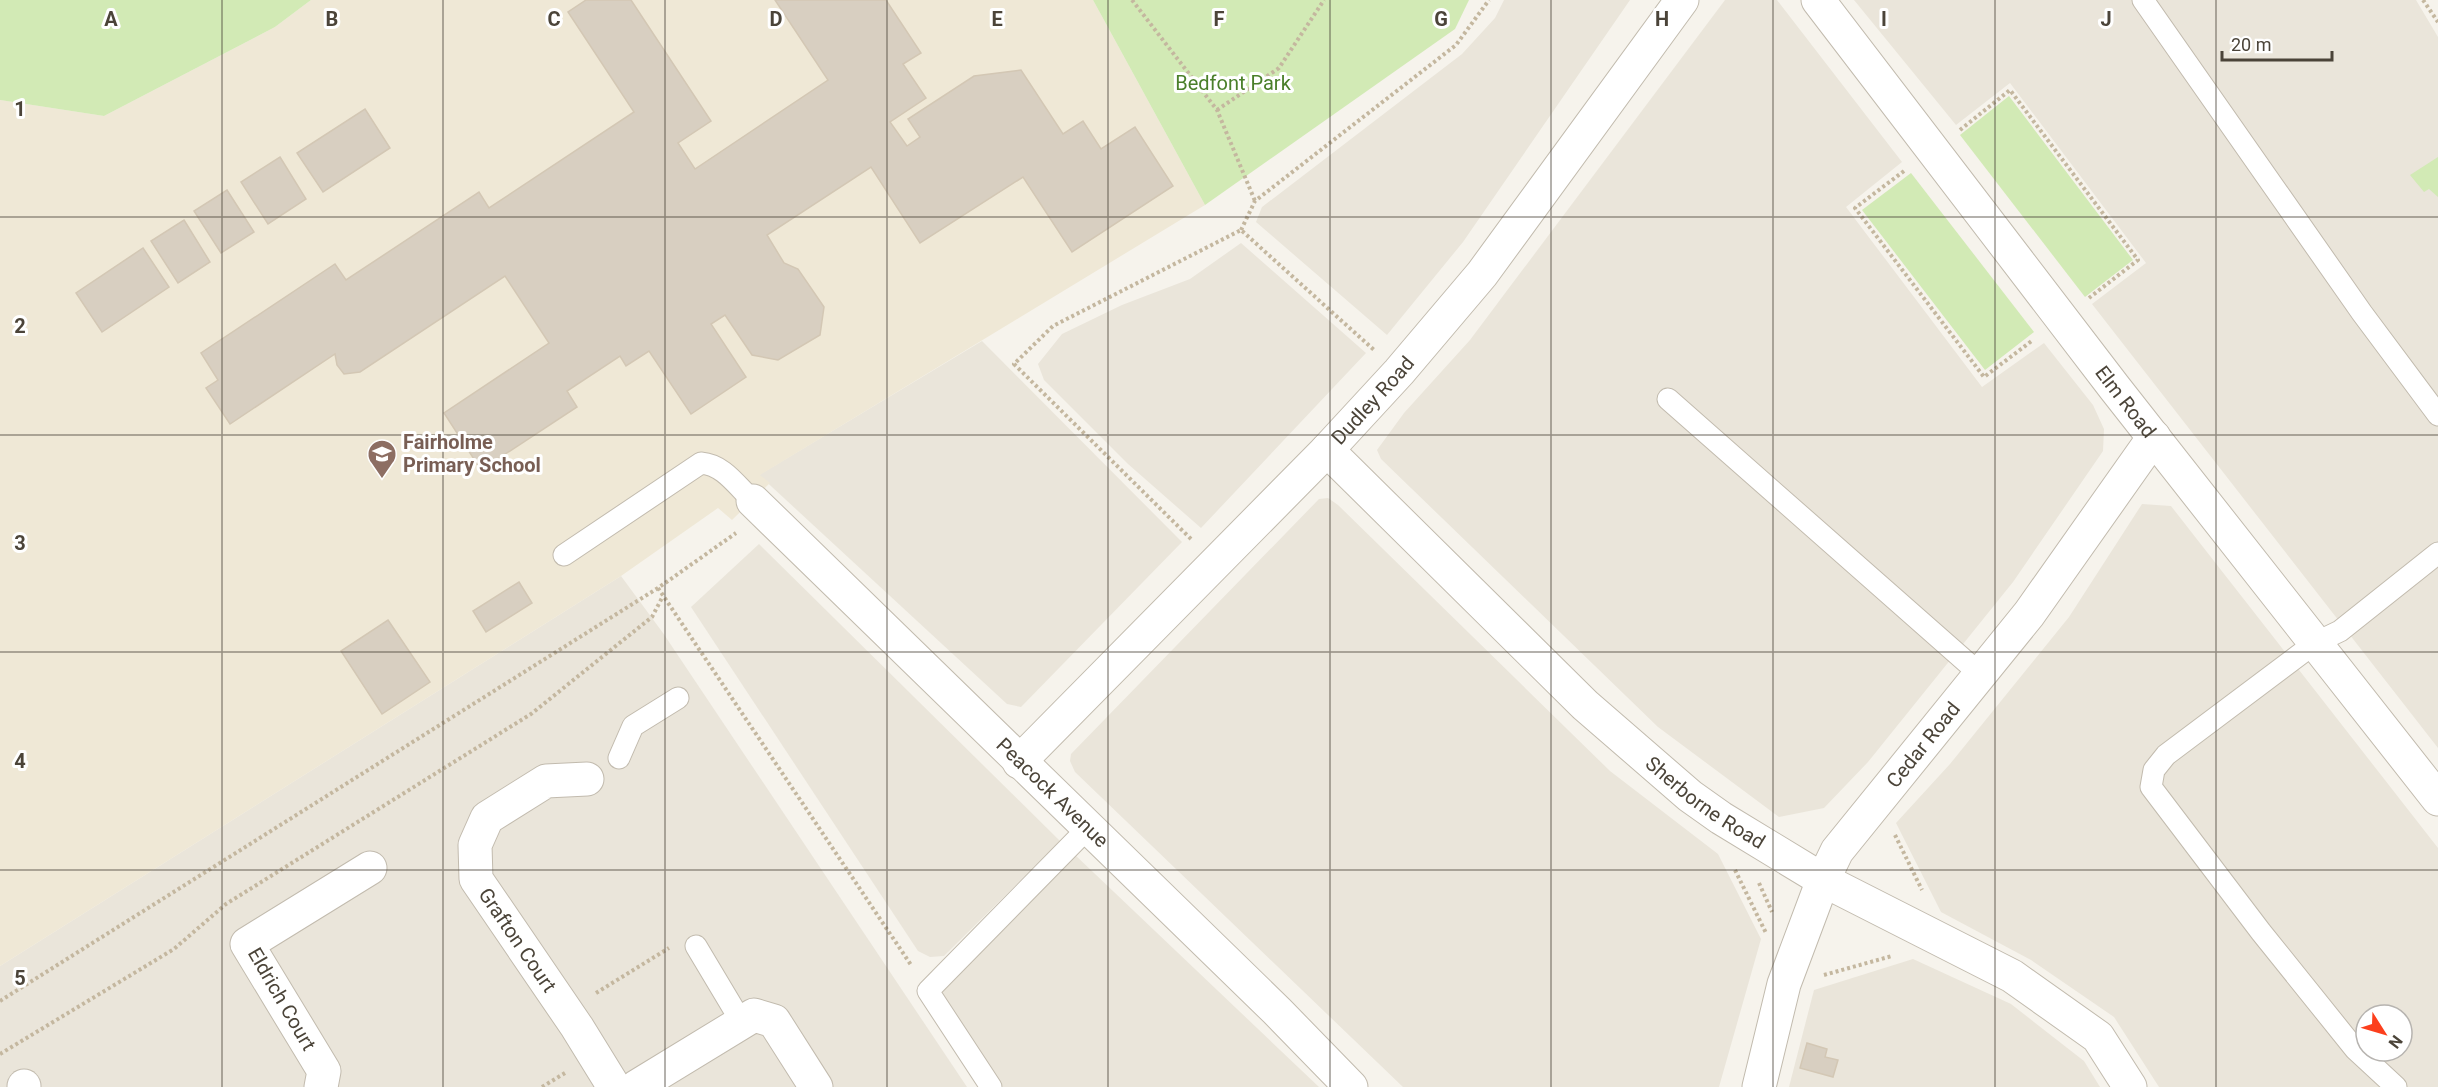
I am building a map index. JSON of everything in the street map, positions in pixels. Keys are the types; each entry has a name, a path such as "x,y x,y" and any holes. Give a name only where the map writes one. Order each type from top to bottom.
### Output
{"street":[{"name":"Dudley Road","path":"1019,762 1327,450 1399,372 1482,274 1682,0"},
{"name":"Elm Road","path":"1818,0 2154,437 2438,799"},
{"name":"Cedar Road","path":"1759,1087 1784,984 1823,880 1837,851 2029,614 2154,437"},
{"name":"Sherborne Road","path":"1327,450 1585,705 1690,796 1721,818 1823,880 2012,976 2098,1037 2130,1087"},
{"name":"Peacock Avenue","path":"759,507 1277,1011 1351,1087"},
{"name":"Grafton Court","path":"587,779 546,780 488,818 476,845 476,879 566,1011 614,1087"},
{"name":"Eldrich Court","path":"321,1087 324,1071 247,944 370,868"},
{"path":"636,1087 754,1015 774,1021 816,1087"}],"lane":[{"path":"2143,0 2362,313 2438,415"},
{"path":"1668,399 1980,675"},
{"path":"564,555 701,463 714,464 721,469 759,507"},
{"path":"2396,1087 2355,1049 2261,932 2151,787 2154,770 2166,755 2315,643 2340,631 2438,553"},
{"path":"618,759 633,726 678,698"},
{"path":"991,1087 928,991 1088,828"},
{"path":"696,946 742,1023"}],"path":[{"path":"1131,0 1216,110 1255,201"},
{"path":"1216,110 1279,68 1324,0"},
{"path":"1216,562 1014,364 1053,326 1241,230 1255,201 1456,45 1489,0"},
{"path":"2423,0 2438,22"},
{"path":"1954,135 2010,90 2138,260 2083,302"},
{"path":"1905,170 1855,208 1984,377 2035,339"},
{"path":"1241,230 1399,372"},
{"path":"0,1001 658,588 749,526 759,507"},
{"path":"658,588 928,991"},
{"path":"0,1054 174,949 226,904 531,714 652,617 663,596"},
{"path":"1893,831 1923,891"},
{"path":"1734,867 1767,937 1770,925"},
{"path":"1756,877 1773,914"},
{"path":"566,1011 689,936 696,946"},
{"path":"1817,978 1893,955"}],"shaded area":[{"name":"Fairholme Primary School","path":"311,0 1093,0 1205,205 760,475 770,483 732,520 718,508 621,576 0,966 0,100 104,116 275,27"},
{"path":"1504,0 1630,0 1463,242 1387,335 1256,222 1262,207 1462,54 1495,18"},
{"path":"1725,0 1777,0 1902,162 1846,207 1982,387 2044,343 2093,405 2104,429 2103,451 2013,582 1868,762 1824,808 1779,817 1658,727 1381,459 1377,450 1404,413 1470,340"},
{"path":"1854,0 2416,0 2438,37 2438,748 2092,304 2146,263 2010,83 1956,125"},
{"path":"1241,243 1366,353 1201,528 1128,464 1044,380 1038,364 1062,334 1122,305 1190,279"},
{"path":"982,341 1182,542 1021,707 1007,704 759,475"},
{"path":"1328,498 1338,505 1610,771 1718,854 1761,939 1719,1087 1403,1087 1075,772 1070,761 1071,754 1319,499"},
{"path":"2142,504 2171,506 2438,848 2438,1087 2159,1087 2114,1017 2031,960 1941,912 1896,823 1950,764 2069,617"},
{"path":"759,544 1060,841 944,956 930,957 918,951 691,607"},
{"path":"621,576 663,633 967,1087 0,1087 0,966"},
{"path":"1073,853 1319,1087 1003,1087 938,990"},
{"path":"1913,959 2011,1004 2084,1061 2100,1087 1789,1087 1814,990"}],"green space":[{"path":"0,0 311,0 275,27 104,116 0,100"},
{"name":"Bedfont Park","path":"1093,0 1469,0 1455,29 1205,205"},
{"path":"2009,96 2133,260 2085,297 1960,135"},
{"path":"2438,157 2438,197 2429,189 2424,192 2410,175"},
{"path":"1911,173 2034,332 1985,370 1862,210"}],"building":[{"path":"586,0 631,0 711,121 678,143 695,169 828,80 775,0 886,0 921,53 903,64 926,98 890,122 907,146 920,137 908,119 974,76 1021,70 1063,134 1083,121 1101,149 1135,127 1173,186 1072,252 1023,177 920,243 871,167 767,235 784,263 798,269 824,307 820,335 778,360 752,355 725,315 711,324 746,377 691,414 649,351 626,366 620,356 567,391 577,407 481,470 444,413 549,343 505,276 360,372 344,374 337,365 335,354 230,424 206,388 218,380 201,353 335,264 346,280 479,192 489,208 634,112 568,12"},
{"path":"365,109 390,148 323,192 297,153"},
{"path":"280,157 306,199 268,224 241,182"},
{"path":"227,190 254,232 221,253 194,211"},
{"path":"184,220 210,262 178,283 151,241"},
{"path":"143,248 169,287 102,332 76,293"},
{"path":"519,582 532,603 486,632 473,611"},
{"path":"388,620 430,682 382,714 341,651"},
{"path":"1807,1043 1827,1049 1825,1057 1838,1060 1833,1077 1800,1068"}],"place":[{"name":"Fairholme Primary School","path":"382,480"}]}
